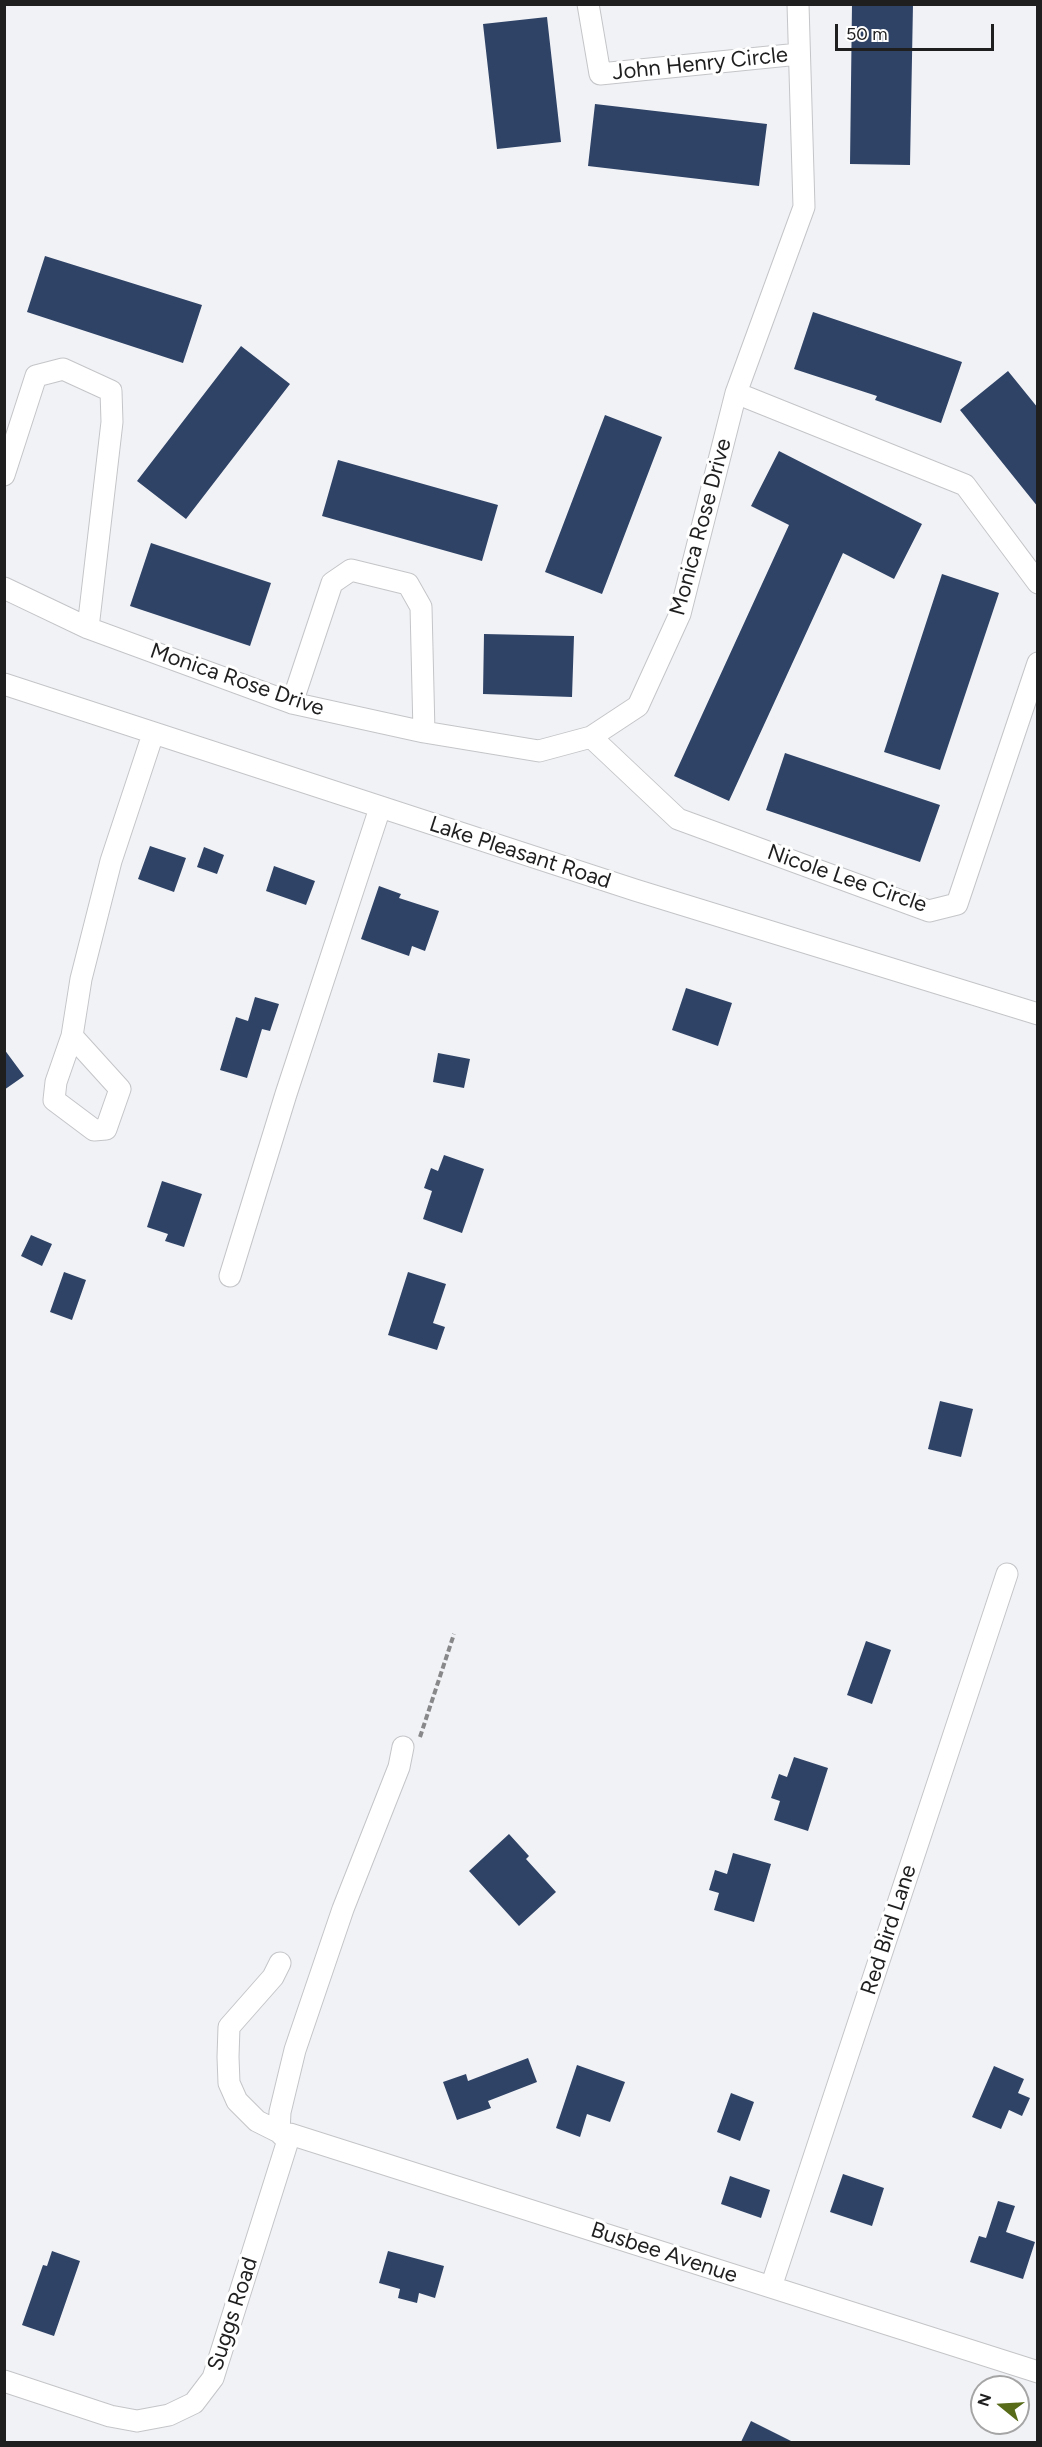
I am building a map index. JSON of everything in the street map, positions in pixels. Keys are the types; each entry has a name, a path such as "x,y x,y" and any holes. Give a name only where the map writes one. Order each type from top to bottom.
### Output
{"street":[{"name":"John Henry Circle","path":"588,4 600,74 799,54"},
{"name":"Monica Rose Drive","path":"4,588 88,628 292,704 424,732 539,752 591,737 638,706 680,614 736,393 804,207 798,4"},
{"path":"4,475 36,376 63,369 111,391 112,422 88,628"},
{"path":"736,393 964,485 1038,583"},
{"path":"292,704 332,583 351,570 408,584 421,607 424,732"},
{"name":"Nicole Lee Circle","path":"591,737 678,819 929,911 957,904 1038,663"},
{"name":"Lake Pleasant Road","path":"4,684 380,808 1038,1014"},
{"path":"72,1036 81,979 111,861 153,734"},
{"path":"230,1276 286,1094 380,808"},
{"name":"Red Bird Lane","path":"771,2287 1007,1574"},
{"name":"Suggs Road","path":"4,2381 110,2416 137,2421 169,2415 194,2403 213,2378 286,2135 280,2112 295,2050 343,1909 399,1767 403,1747"},
{"name":"Busbee Avenue","path":"280,1963 273,1977 229,2027 229,2083 237,2101 257,2121 286,2135 1038,2372"}],"building":[{"path":"852,4 913,4 910,165 850,164"},
{"path":"547,17 561,142 497,149 483,24"},
{"path":"595,104 767,124 759,186 588,166"},
{"path":"45,256 202,305 183,363 27,312"},
{"path":"813,312 962,362 941,423 875,400 877,396 794,369"},
{"path":"241,346 290,384 186,519 137,481"},
{"path":"1008,371 1038,408 1038,507 960,410"},
{"path":"605,415 662,437 602,594 545,572"},
{"path":"779,451 922,524 894,579 843,553 729,801 674,776 789,525 751,506"},
{"path":"338,460 498,505 482,561 322,516"},
{"path":"151,543 271,583 250,646 130,606"},
{"path":"942,574 999,593 940,770 884,752"},
{"path":"484,634 574,636 572,697 483,694"},
{"path":"785,753 940,805 920,862 766,810"},
{"path":"150,846 186,858 174,892 138,879"},
{"path":"204,847 224,855 217,874 197,867"},
{"path":"274,866 315,881 306,905 266,891"},
{"path":"379,886 401,894 399,898 439,911 425,951 412,946 409,956 361,939"},
{"path":"686,988 732,1003 718,1046 672,1030"},
{"path":"255,997 279,1004 270,1031 262,1029 247,1078 220,1070 236,1017 248,1021"},
{"path":"4,1049 24,1076 4,1090"},
{"path":"438,1053 470,1059 464,1088 433,1082"},
{"path":"444,1155 484,1169 462,1233 423,1219 432,1191 424,1188 431,1168 438,1171"},
{"path":"162,1181 202,1194 184,1247 165,1241 168,1234 147,1227"},
{"path":"31,1235 52,1244 42,1266 21,1256"},
{"path":"64,1272 86,1280 72,1320 50,1312"},
{"path":"408,1272 446,1284 433,1323 445,1327 437,1350 388,1335"},
{"path":"940,1401 973,1409 961,1457 928,1449"},
{"path":"866,1641 891,1650 872,1704 847,1695"},
{"path":"794,1757 828,1768 808,1831 774,1820 780,1801 771,1798 779,1774 787,1777"},
{"path":"509,1834 529,1856 526,1859 556,1892 519,1926 469,1871"},
{"path":"733,1853 771,1864 754,1922 714,1910 719,1893 709,1890 715,1870 727,1874"},
{"path":"528,2058 537,2082 488,2101 491,2108 457,2120 443,2082 466,2074 468,2081"},
{"path":"577,2065 625,2082 610,2122 587,2114 580,2137 556,2128"},
{"path":"994,2066 1024,2079 1018,2093 1030,2098 1022,2116 1009,2110 1001,2129 972,2117"},
{"path":"731,2093 754,2102 740,2141 717,2132"},
{"path":"843,2174 884,2188 872,2226 830,2212"},
{"path":"730,2176 770,2190 761,2218 721,2204"},
{"path":"998,2201 1015,2206 1006,2232 1035,2242 1023,2279 970,2262 979,2236 986,2238"},
{"path":"52,2251 80,2261 54,2336 22,2325 43,2265 47,2266"},
{"path":"388,2251 444,2266 435,2298 419,2293 417,2303 398,2298 400,2289 379,2283"},
{"path":"751,2421 793,2442 741,2442"}]}
